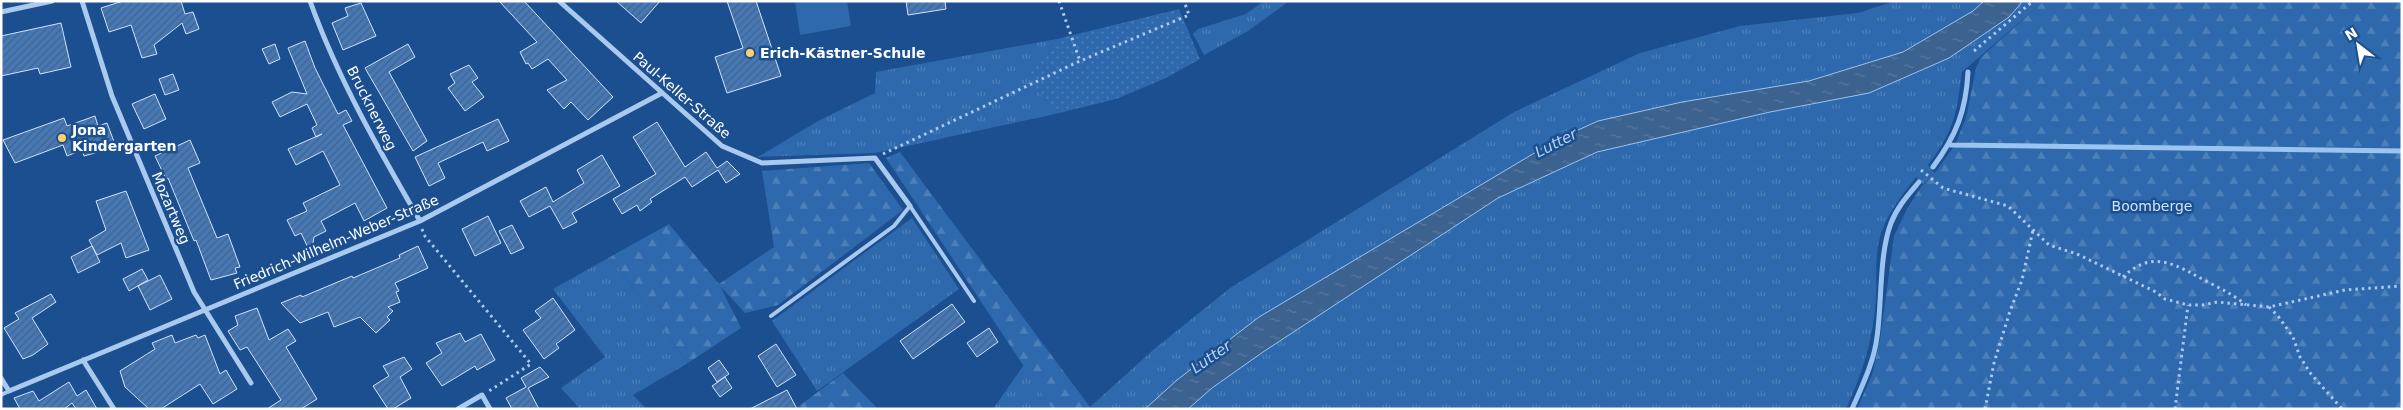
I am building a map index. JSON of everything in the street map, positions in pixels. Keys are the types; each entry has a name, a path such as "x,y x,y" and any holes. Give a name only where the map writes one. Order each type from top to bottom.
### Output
{"street":[{"path":"1,12 52,1"},
{"name":"Mozartweg","path":"82,1 112,96 194,292 251,383"},
{"name":"Brucknerweg","path":"310,1 368,131 420,221"},
{"name":"Paul-Keller-Straße","path":"559,1 722,146 762,163 875,158"},
{"name":"Friedrich-Wilhelm-Weber-Straße","path":"10,391 420,221 662,93"},
{"path":"875,158 910,206"},
{"path":"84,360 114,409"},
{"path":"1,378 10,391"},
{"path":"458,409 482,395 490,409"}],"lane":[{"path":"771,316 894,226 910,206 974,301"},
{"path":"1,395 10,391"}],"path":[{"path":"1059,1 1080,61"},
{"path":"875,158 1080,61 1189,15 1184,1"},
{"path":"1974,51 2033,1"},
{"path":"1921,170 1943,188 2008,206 2049,244 2077,254 2156,292 2166,299 2188,305 2203,305 2217,302 2269,307 2344,290 2402,286"},
{"path":"420,221 424,235 531,364 482,395"},
{"path":"1985,409 1994,363 2022,280 2033,229"},
{"path":"2123,277 2141,264 2161,261 2178,265 2232,294 2246,305"},
{"path":"2175,409 2188,305"},
{"path":"2269,307 2293,337 2300,357 2311,374 2342,409"}],"green space":[{"path":"795,1 847,1 851,26 800,35"},
{"path":"1264,1 1289,1 1248,31 1204,55 1193,34 1198,29 1246,14"},
{"path":"1895,1 1984,1 1973,11 1903,52 1809,81 1682,102 1598,121 1558,139 1259,317 1177,380 1145,409 1090,407 1153,350 1230,288 1514,112 1640,53 1740,26 1858,13"},
{"path":"2023,1 2044,1 1962,72 1953,121 1944,141 1928,165 1934,173 1923,184 1916,177 1888,217 1879,239 1876,265 1875,314 1870,342 1862,369 1846,409 1188,409 1212,388 1263,352 1498,198 1597,152 1770,112 1869,93 1949,58 2009,17"},
{"name":"Boomberge","path":"2044,1 2402,1 2402,409 1857,409 1872,375 1880,340 1894,236 1907,209 1921,187 1937,170 1955,145 1966,118 1976,68 1981,57"},
{"path":"1179,9 1200,59 1166,78 1116,99 1055,114 1026,74 1057,39"},
{"path":"1057,39 1027,74 1055,114 875,153 758,157 818,121 875,93 876,72"},
{"path":"900,152 1091,409 1052,409 886,158"},
{"path":"869,163 903,210 778,305 745,313 720,286 741,328 688,363 610,257 669,224 719,284 774,247 762,171"},
{"path":"912,218 959,289 817,391 772,321"},
{"path":"610,257 688,363 633,395 647,409 580,409 561,388 605,357 553,289"},
{"path":"1024,365 1052,409 993,409"},
{"path":"843,373 878,409 795,409"}],"water":[{"name":"Lutter","path":"1984,1 2023,1 2009,17 1949,58 1869,93 1770,112 1597,152 1498,198 1263,352 1212,388 1188,409 1145,409 1177,380 1259,317 1558,139 1598,121 1682,102 1809,81 1903,52 1973,11"}],"building":[{"path":"123,1 181,1 185,14 193,12 199,29 186,34 182,23 154,45 157,54 142,58 131,25 109,32 101,8"},
{"path":"499,1 524,1 613,97 588,120 571,102 564,109 547,90 567,80 548,59 532,69 528,63 526,64 520,52 537,42"},
{"path":"616,1 660,1 641,23"},
{"path":"727,1 756,1 781,76 727,93 715,57 743,48"},
{"path":"906,1 945,1 946,9 908,15"},
{"path":"361,3 376,36 343,50 332,23 348,16 345,8"},
{"path":"61,23 71,67 40,74 38,68 1,76 1,36"},
{"path":"305,41 315,68 338,114 346,110 352,121 343,125 387,208 364,221 355,203 321,221 326,231 314,237 311,254 301,233 295,236 287,220 307,211 303,203 340,185 323,151 296,165 288,149 316,137 312,128 317,125 307,104 280,117 272,102 292,92 307,94 288,48"},
{"path":"275,44 280,59 269,64 262,49"},
{"path":"408,44 415,57 389,72 427,141 413,151 365,68"},
{"path":"469,65 478,78 472,82 484,97 465,111 448,88 455,83 450,74"},
{"path":"173,74 179,90 165,95 159,79"},
{"path":"155,94 166,119 144,129 132,104"},
{"path":"95,116 98,126 107,123 116,147 84,156 82,150 67,156 63,145 15,163 3,140 64,118 67,126"},
{"path":"498,119 509,141 487,151 483,142 438,163 445,178 429,186 415,157"},
{"path":"657,122 685,167 706,152 717,168 727,161 740,174 726,183 718,170 692,187 685,177 650,199 652,202 640,211 637,205 622,214 613,199 656,174 633,137"},
{"path":"190,140 200,163 188,168 217,238 228,234 240,267 235,268 237,273 211,280 196,240 194,241 168,178 166,179 155,156"},
{"path":"602,155 620,186 572,213 577,222 563,229 550,206 529,217 520,201 546,187 553,202 584,183 577,170"},
{"path":"126,191 149,250 126,258 121,243 97,255 89,240 106,230 96,201"},
{"path":"488,216 501,243 475,256 462,229"},
{"path":"512,225 524,248 511,254 499,231"},
{"path":"92,246 100,262 78,273 71,257"},
{"path":"418,246 428,268 395,283 399,291 396,292 400,302 388,307 393,311 387,317 390,320 376,333 360,317 334,327 328,312 300,323 281,303 301,295 302,297 352,276 353,278 400,258 399,255"},
{"path":"142,269 148,280 129,291 123,279"},
{"path":"160,275 172,299 150,310 138,286"},
{"path":"51,294 56,302 32,318 48,344 33,355 23,359 4,328 19,319 15,313"},
{"path":"553,298 575,330 556,344 559,348 544,359 523,330 541,318 535,311"},
{"path":"952,304 965,322 913,359 900,341"},
{"path":"257,308 269,340 288,329 296,341 286,347 317,399 301,409 267,409 281,400 247,347 240,350 228,331 238,325 235,316"},
{"path":"989,328 998,342 977,357 967,343"},
{"path":"460,333 465,342 481,334 495,360 477,370 475,366 442,386 426,363 442,353 436,343"},
{"path":"172,335 175,343 196,335 198,338 205,335 220,374 226,370 237,389 213,404 200,384 161,409 149,409 125,387 120,371 155,349 152,343"},
{"path":"776,344 796,375 777,387 758,356"},
{"path":"404,357 412,369 400,377 411,398 393,409 388,409 373,386 389,376 383,366"},
{"path":"719,360 729,374 717,382 708,368"},
{"path":"540,367 549,377 528,388 539,409 512,409 506,398 526,387 521,378"},
{"path":"725,377 732,388 720,397 712,386"},
{"path":"69,382 77,396 86,390 97,409 76,409 72,403 64,409 20,409 14,398 33,391 39,401"},
{"path":"787,390 797,409 750,409"}],"waterway":[{"path":"1933,167 1954,134 1965,99 1968,72"},
{"path":"1950,145 2402,151"},
{"path":"1852,409 1873,356 1879,324 1884,249 1887,235 1896,212 1919,182"}],"place":[{"name":"Erich-Kästner-Schule","path":"750,53"},
{"name":"Jona Kindergarten","path":"62,138"}]}
